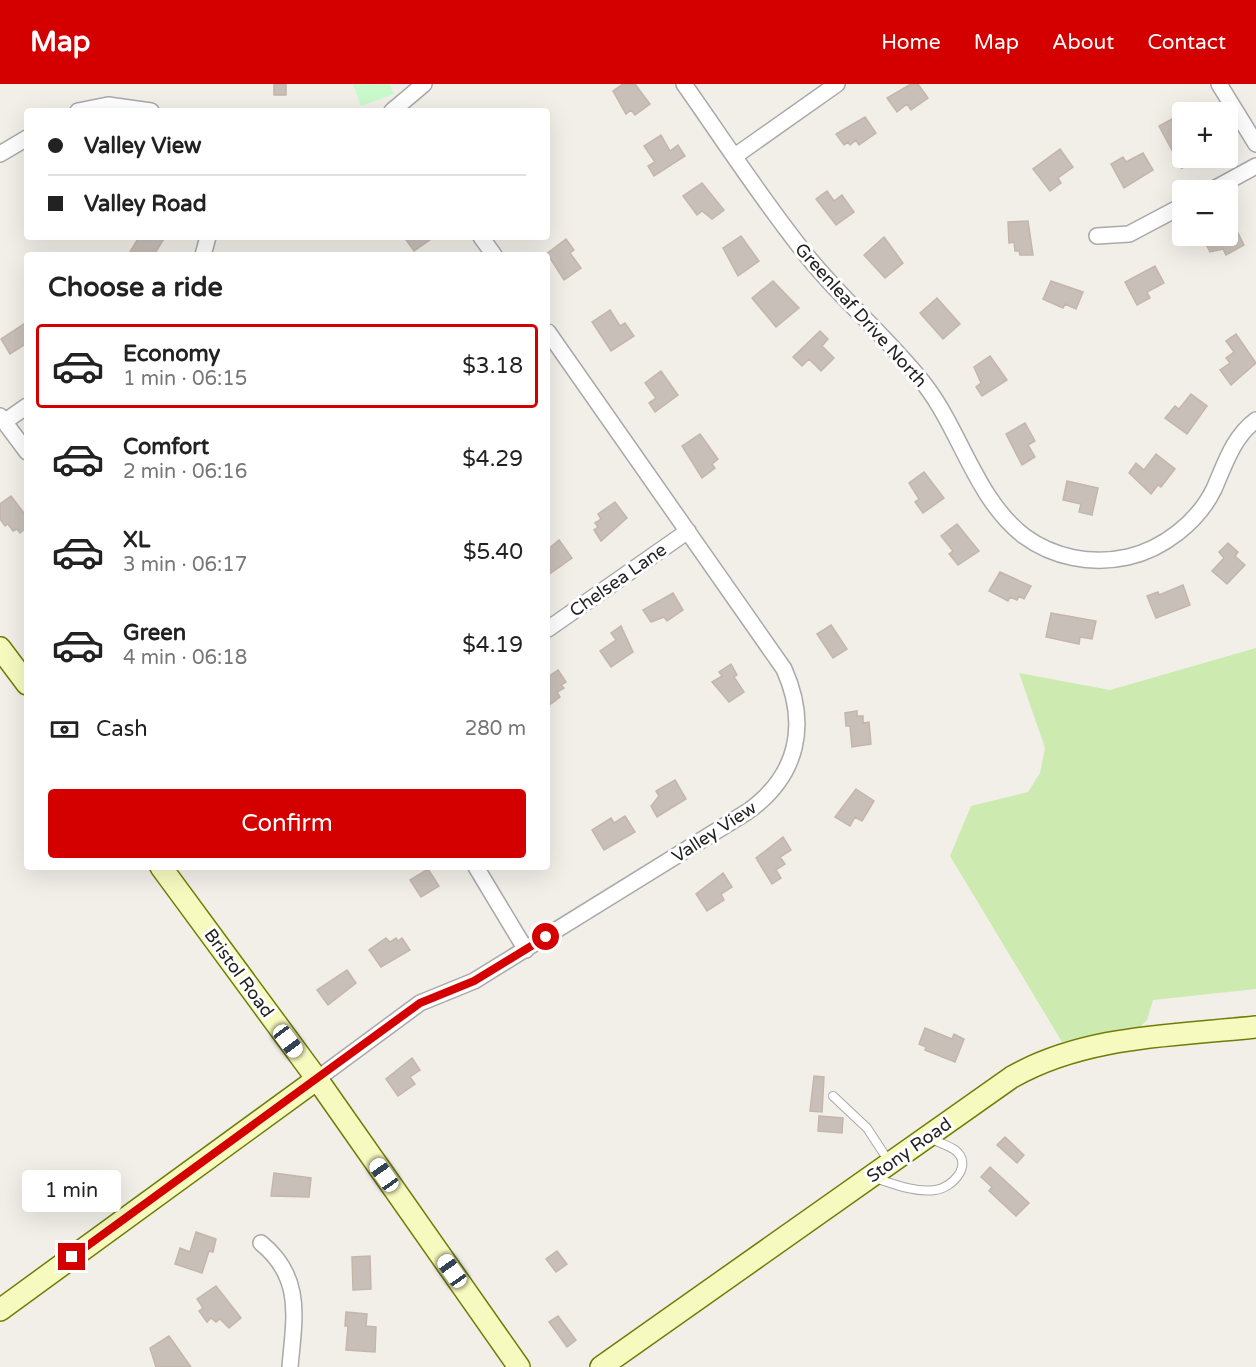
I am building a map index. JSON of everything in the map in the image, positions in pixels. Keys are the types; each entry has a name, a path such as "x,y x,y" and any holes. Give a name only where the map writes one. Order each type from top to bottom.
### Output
{"street":[{"path":"396,108 424,84"},
{"name":"Greenleaf Drive North","path":"684,84 801,248 926,387 996,506 1011,524 1037,544 1068,557 1102,561 1128,557 1162,544 1177,534 1203,507 1234,445 1256,420"},
{"path":"735,156 837,84"},
{"path":"1219,84 1256,144"},
{"path":"93,108 108,105 138,108"},
{"path":"0,154 24,140"},
{"path":"1230,180 1256,166"},
{"path":"1098,236 1129,234 1172,211"},
{"name":"Valley View","path":"317,1079 363,1042 420,1003 474,981 759,804 775,788 790,762 798,726 796,704 784,669 550,335"},
{"path":"24,407 2,418 24,448"},
{"name":"Chelsea Lane","path":"550,628 688,531"},
{"path":"0,648 24,680"},
{"name":"Bristol Road","path":"163,870 317,1079 519,1367"},
{"path":"478,870 526,950"},
{"name":"Stony Road","path":"601,1367 1012,1077 1061,1053 1091,1046 1256,1028"},
{"path":"0,1310 317,1079"},
{"path":"261,1243 278,1259 293,1292 290,1367"}],"lane":[{"path":"833,1096 867,1128 891,1163"},
{"path":"871,1177 921,1190 934,1191 955,1182 960,1172 960,1156 956,1150 928,1137"}],"green space":[{"path":"353,84 390,84 394,94 361,106"},
{"path":"1256,648 1256,989 1153,1000 1147,1020 1137,1030 1096,1034 1062,1042 950,856 971,806 1028,792 1040,773 1045,748 1019,673 1110,690"}],"building":[{"path":"274,84 286,84 286,95 274,95"},
{"path":"623,84 635,84 650,104 635,115 631,110 626,114 613,91"},
{"path":"911,84 918,84 928,98 911,110 907,104 897,112 887,98"},
{"path":"865,117 876,133 859,145 856,140 850,145 848,142 844,145 836,134"},
{"path":"1172,119 1172,150 1159,126"},
{"path":"661,135 670,151 678,145 685,156 654,176 648,166 655,162 644,146"},
{"path":"1060,149 1073,167 1058,178 1061,183 1050,191 1033,169"},
{"path":"1143,153 1153,170 1124,188 1111,164 1123,157 1126,162"},
{"path":"702,183 724,210 712,219 702,211 697,215 683,196"},
{"path":"827,191 834,201 842,195 854,212 836,225 816,199"},
{"path":"1028,221 1033,255 1020,255 1019,251 1015,251 1014,242 1009,243 1008,222"},
{"path":"1238,233 1244,245 1226,255 1223,249 1210,252 1207,246 1238,246"},
{"path":"741,236 759,261 738,276 723,248"},
{"path":"884,237 903,263 885,278 864,255"},
{"path":"566,239 574,250 570,253 581,268 564,280 550,258 549,252"},
{"path":"137,240 163,240 156,252 130,252"},
{"path":"406,240 430,240 414,251"},
{"path":"1155,266 1164,283 1147,292 1150,298 1137,305 1125,282"},
{"path":"773,281 799,308 776,327 752,298"},
{"path":"1051,281 1083,292 1076,309 1065,304 1063,308 1043,299"},
{"path":"937,298 960,324 943,339 920,313"},
{"path":"610,310 620,326 625,323 634,336 611,351 592,322"},
{"path":"24,324 24,345 10,354 1,339"},
{"path":"820,331 828,339 822,346 834,358 821,371 809,359 802,366 793,357"},
{"path":"1236,334 1256,363 1231,385 1220,370 1230,363 1226,358 1234,352 1226,341"},
{"path":"990,356 1007,380 982,396 976,387 981,383 974,367"},
{"path":"661,371 678,395 655,412 649,403 656,398 645,383"},
{"path":"1191,394 1207,406 1187,434 1165,418 1175,406 1179,409"},
{"path":"1025,423 1035,441 1028,445 1035,457 1022,465 1006,434"},
{"path":"700,434 718,459 712,464 715,468 702,478 682,446"},
{"path":"1156,454 1175,469 1161,487 1158,485 1151,494 1129,473 1136,463 1144,470"},
{"path":"924,472 944,498 923,513 915,502 919,499 909,483"},
{"path":"1067,481 1098,488 1092,515 1079,512 1081,504 1063,500"},
{"path":"11,496 24,513 24,530 20,533 17,529 13,531 8,524 5,526 0,519 0,504"},
{"path":"615,502 627,518 601,541 594,530 598,527 595,523 601,519 598,514"},
{"path":"957,524 979,551 958,565 949,554 953,551 941,536"},
{"path":"559,540 572,558 550,574 550,547"},
{"path":"1228,543 1238,552 1235,556 1245,565 1227,584 1212,571 1224,558 1219,552"},
{"path":"1000,572 1031,586 1024,599 1019,596 1017,600 1010,597 1008,601 989,591"},
{"path":"1183,585 1190,605 1156,618 1147,596 1158,592 1159,595"},
{"path":"673,593 683,610 667,621 664,617 651,622 643,610"},
{"path":"1051,613 1096,621 1092,639 1080,637 1079,644 1046,637"},
{"path":"831,625 847,649 833,658 817,634"},
{"path":"621,626 633,652 611,667 600,651 616,640 611,633"},
{"path":"731,664 737,675 734,677 744,692 729,702 712,682 722,676 719,672"},
{"path":"558,670 566,682 561,685 564,688 557,692 560,697 550,704 550,676"},
{"path":"857,711 857,716 863,716 863,723 869,722 871,744 852,747 850,726 846,726 845,713"},
{"path":"675,780 686,799 657,817 651,806 659,796 656,791"},
{"path":"856,789 874,801 862,821 855,817 850,826 835,817"},
{"path":"625,816 635,832 604,850 592,830 611,818 614,823"},
{"path":"783,837 791,850 780,857 785,864 776,870 781,878 772,884 756,858"},
{"path":"429,870 439,886 421,897 410,880"},
{"path":"723,873 732,887 721,894 724,900 707,911 696,894"},
{"path":"386,938 390,942 396,938 398,941 402,938 410,950 381,967 369,950"},
{"path":"347,970 356,983 328,1005 317,990"},
{"path":"925,1028 952,1039 954,1034 964,1039 955,1062 925,1050 926,1047 919,1044"},
{"path":"412,1058 420,1070 410,1077 415,1084 398,1096 386,1079"},
{"path":"814,1076 824,1077 822,1112 810,1111"},
{"path":"819,1116 843,1118 842,1133 818,1131"},
{"path":"1005,1137 1024,1155 1017,1163 997,1145"},
{"path":"990,1167 1029,1203 1016,1216 989,1191 992,1187 981,1177"},
{"path":"274,1173 311,1178 309,1197 271,1196"},
{"path":"196,1232 216,1239 213,1252 209,1251 202,1273 175,1264 180,1248 190,1252"},
{"path":"557,1251 567,1264 556,1272 546,1259"},
{"path":"370,1256 371,1289 353,1290 352,1257"},
{"path":"216,1286 241,1318 229,1328 220,1319 216,1322 211,1318 207,1322 199,1311 203,1308 197,1299"},
{"path":"346,1312 367,1314 366,1326 376,1327 375,1352 346,1350 348,1326 345,1326"},
{"path":"558,1316 576,1340 567,1347 549,1322"},
{"path":"169,1336 191,1367 156,1367 150,1348"}],"route":[{"path":"72,1257 294,1097 363,1042 420,1003 474,981 546,937"}]}
